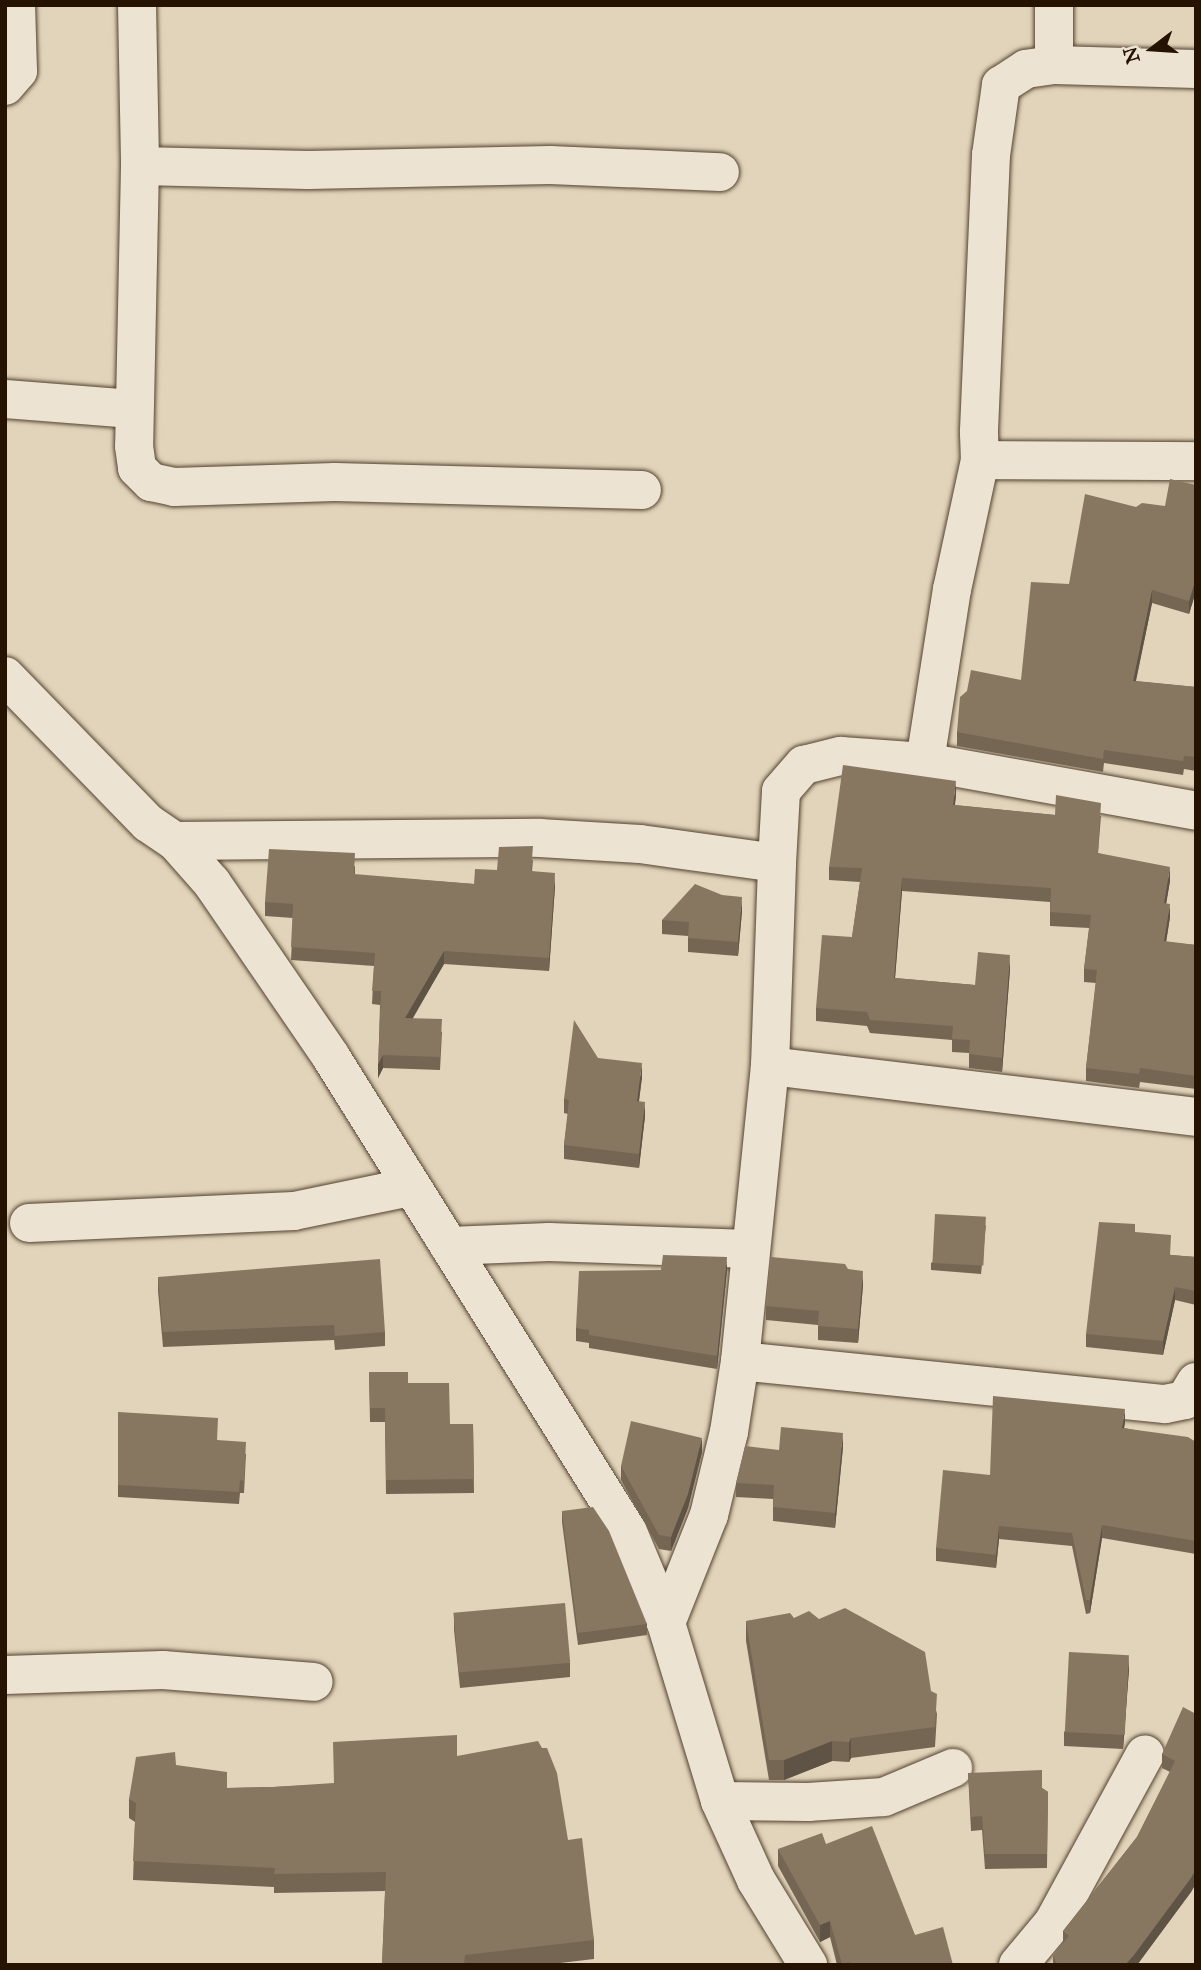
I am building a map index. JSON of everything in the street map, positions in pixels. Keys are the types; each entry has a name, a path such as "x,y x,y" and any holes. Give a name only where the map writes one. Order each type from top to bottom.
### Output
{"street":[{"path":"5,86 18,71 16,5"},
{"path":"136,5 140,166 134,409 137,468 151,482 174,487 335,482 642,491"},
{"path":"1054,5 1054,65"},
{"path":"925,762 951,589 980,460 995,100 1000,85 1026,69 1054,65 1196,69"},
{"path":"140,166 308,170 550,165 720,172"},
{"path":"5,399 134,409"},
{"path":"980,460 1196,461"},
{"path":"5,676 21,710 148,823 175,841 212,883 331,1057 628,1532 666,1623 720,1801 757,1880 808,1965"},
{"path":"666,1623 709,1515 729,1432 740,1361 749,1250 770,1066 781,791 804,765 841,756 925,762 1196,811"},
{"path":"175,841 540,838 640,844 777,863"},
{"path":"770,1066 1196,1116"},
{"path":"29,1223 294,1212 410,1187"},
{"path":"449,1246 561,1242 749,1250"},
{"path":"740,1361 1165,1404 1185,1400 1196,1382"},
{"path":"5,1675 163,1670 313,1682"},
{"path":"1018,1965 1053,1923 1145,1754"},
{"path":"720,1801 808,1802 884,1797 953,1768"}],"building":[{"path":"1170,479 1196,485 1196,578 1189,601 1152,590 1133,681 1196,687 1196,757 1184,756 1183,761 1104,750 1103,759 957,732 960,697 967,691 971,670 1021,680 1031,582 1069,584 1085,494 1136,507 1142,503 1165,506"},
{"path":"843,765 956,781 953,805 1055,815 1056,795 1101,803 1098,853 1170,867 1164,903 1170,904 1164,941 1196,945 1196,1076 1140,1068 1139,1074 1086,1068 1097,970 1084,969 1091,915 1050,912 1051,888 902,878 894,978 975,985 978,952 1010,955 1002,1058 969,1054 970,1040 952,1039 953,1026 870,1020 867,1012 816,1008 822,935 852,937 862,868 829,867"},
{"path":"533,846 531,871 555,873 549,958 444,951 405,1018 442,1019 440,1057 383,1055 378,1064 381,991 372,991 375,953 291,947 293,904 265,902 269,849 355,853 354,874 474,884 475,869 497,870 499,847"},
{"path":"695,884 722,895 742,897 738,942 688,938 689,922 662,920"},
{"path":"574,1020 598,1058 642,1063 637,1101 645,1102 639,1154 564,1145 569,1100 564,1099"},
{"path":"935,1214 986,1217 983,1266 932,1263"},
{"path":"1099,1222 1135,1224 1135,1232 1171,1235 1170,1255 1196,1257 1196,1291 1175,1287 1163,1341 1086,1334"},
{"path":"663,1255 727,1257 717,1356 589,1335 589,1330 576,1328 579,1271 661,1270"},
{"path":"771,1257 845,1264 848,1269 863,1271 858,1329 818,1326 819,1311 766,1306"},
{"path":"380,1259 385,1332 335,1336 334,1325 163,1332 158,1277"},
{"path":"369,1372 408,1372 408,1383 449,1383 450,1424 473,1424 474,1479 386,1480 385,1408 370,1408"},
{"path":"993,1396 1125,1409 1122,1428 1188,1437 1196,1442 1196,1541 1102,1525 1090,1600 1086,1600 1072,1533 999,1526 996,1555 936,1548 943,1470 990,1475"},
{"path":"118,1412 218,1418 217,1440 246,1442 244,1481 240,1480 239,1492 118,1485"},
{"path":"631,1421 702,1438 688,1494 671,1537 659,1535 621,1466"},
{"path":"781,1427 843,1433 835,1513 773,1507 774,1485 736,1483 745,1446 779,1450"},
{"path":"593,1507 609,1531 647,1624 578,1633 562,1511"},
{"path":"565,1603 570,1663 459,1673 453,1613"},
{"path":"845,1608 925,1652 931,1691 937,1694 935,1727 851,1738 849,1742 832,1741 784,1760 769,1760 746,1621 790,1613 794,1618 809,1611 819,1619"},
{"path":"1069,1652 1129,1655 1125,1735 1065,1732"},
{"path":"1183,1707 1196,1714 1196,1869 1125,1965 1055,1965 1057,1964 1053,1956 1069,1936 1063,1931 1137,1837 1175,1761 1162,1754"},
{"path":"457,1735 457,1756 538,1741 542,1748 547,1748 557,1773 568,1840 582,1838 594,1940 465,1955 464,1965 382,1965 386,1872 274,1874 275,1868 133,1861 136,1803 129,1799 136,1757 175,1752 176,1765 227,1772 227,1788 334,1783 333,1742"},
{"path":"1042,1770 1042,1788 1048,1792 1047,1854 985,1854 982,1816 971,1817 968,1773"},
{"path":"872,1826 915,1935 943,1927 953,1965 842,1964 830,1921 820,1925 778,1849 822,1833 826,1844"}]}
